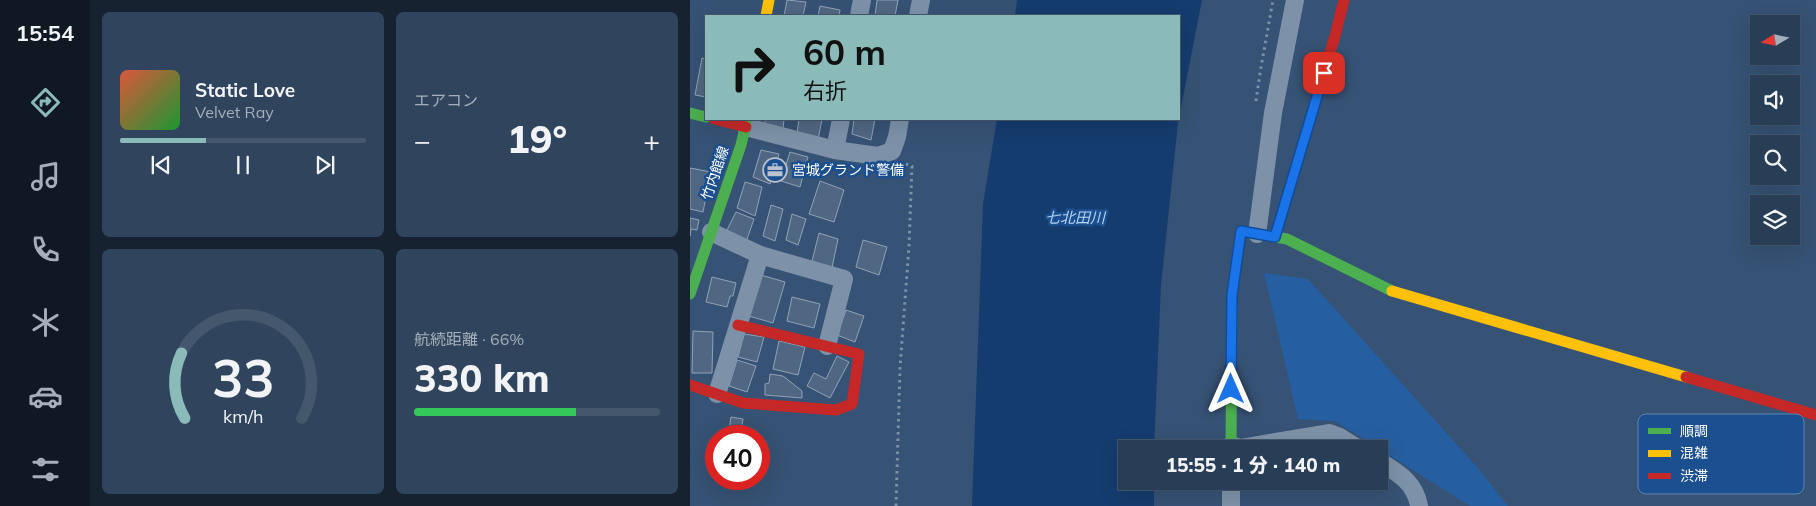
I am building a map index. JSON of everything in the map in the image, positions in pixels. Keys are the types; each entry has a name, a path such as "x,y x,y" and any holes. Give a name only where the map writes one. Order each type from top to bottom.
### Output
{"street":[{"path":"766,15 769,0"},
{"path":"859,15 862,0"},
{"path":"918,15 921,0"},
{"path":"1257,234 1273,112 1295,0"},
{"path":"1275,237 1344,0"},
{"path":"690,113 705,117"},
{"path":"722,120 746,123 835,150 878,156 892,151 900,120"},
{"path":"835,150 841,120"},
{"name":"竹内館線","path":"690,294 741,145 746,123"},
{"path":"1231,440 1232,295 1241,231 1287,239 1389,290 1816,414"},
{"path":"711,232 760,255 844,279 827,346"},
{"path":"716,394 760,255"},
{"path":"690,385 743,403 836,410 852,404 860,354 738,324"},
{"path":"1287,440 1329,433 1345,440"},
{"path":"1388,467 1403,477 1414,488 1419,506"},
{"path":"1231,490 1231,506"}],"path":[{"path":"896,506 900,368 909,246 911,182"}],"shaded area":[{"path":"1264,273 1308,279 1478,468 1508,506 1470,506 1388,454 1388,440 1365,440 1335,421 1298,419"}],"water":[{"path":"1017,0 1202,0 1180,113 1180,15 1015,15"},
{"name":"七北田川","path":"997,120 1179,120 1161,285 1154,440 1118,440 1118,490 1154,490 1154,506 972,506 983,204"}],"building":[{"path":"787,0 806,2 803,15 784,15"},
{"path":"877,0 898,0 895,15 875,15"},
{"path":"820,6 840,10 839,15 818,15"},
{"path":"702,58 705,59 705,97 695,95"},
{"path":"766,120 784,120 783,130 764,125"},
{"path":"799,120 822,120 818,140 797,134"},
{"path":"854,120 875,120 871,140 852,134"},
{"path":"761,150 779,154 770,184 753,177"},
{"path":"790,152 808,157 800,187 781,181"},
{"path":"690,168 711,172 703,212 690,209"},
{"path":"820,181 844,190 834,222 809,214"},
{"path":"745,182 762,187 755,216 737,208"},
{"path":"771,205 783,209 775,241 763,236"},
{"path":"736,212 754,219 746,242 731,237 727,230"},
{"path":"792,214 806,219 798,245 786,240"},
{"path":"690,218 699,220 697,230 691,229 690,236"},
{"path":"819,233 838,239 832,268 812,261"},
{"path":"863,240 887,247 879,275 856,267"},
{"path":"761,275 785,282 773,323 749,316"},
{"path":"712,277 736,283 733,296 730,296 727,307 706,302"},
{"path":"792,297 820,304 814,328 787,321"},
{"path":"846,310 864,316 855,342 837,335"},
{"path":"693,331 713,332 712,373 692,373"},
{"path":"744,334 764,337 757,362 738,357"},
{"path":"779,341 805,347 798,375 773,369"},
{"path":"837,356 849,362 830,398 807,386 814,373 826,379"},
{"path":"737,360 756,366 747,392 729,386"},
{"path":"770,374 783,376 802,391 802,398 765,395 765,384 769,383"},
{"path":"731,417 743,419 742,425 730,425"}],"traffic: fast":[{"path":"690,113 705,117"},
{"path":"690,294 741,145 747,120"},
{"path":"1231,440 1232,295 1241,231 1287,239 1392,291"}],"traffic: slow":[{"path":"766,15 769,0"},
{"path":"1392,291 1686,377"}],"traffic: jam":[{"path":"1275,237 1344,0"},
{"path":"718,120 746,127"},
{"path":"690,385 743,403 836,410 852,404 859,354 738,325"},
{"path":"1686,377 1816,415"}],"place":[{"name":"宮城グランド警備","path":"775,170"}],"route":[{"path":"1231,389 1232,295 1241,231 1275,237 1324,73"}]}
